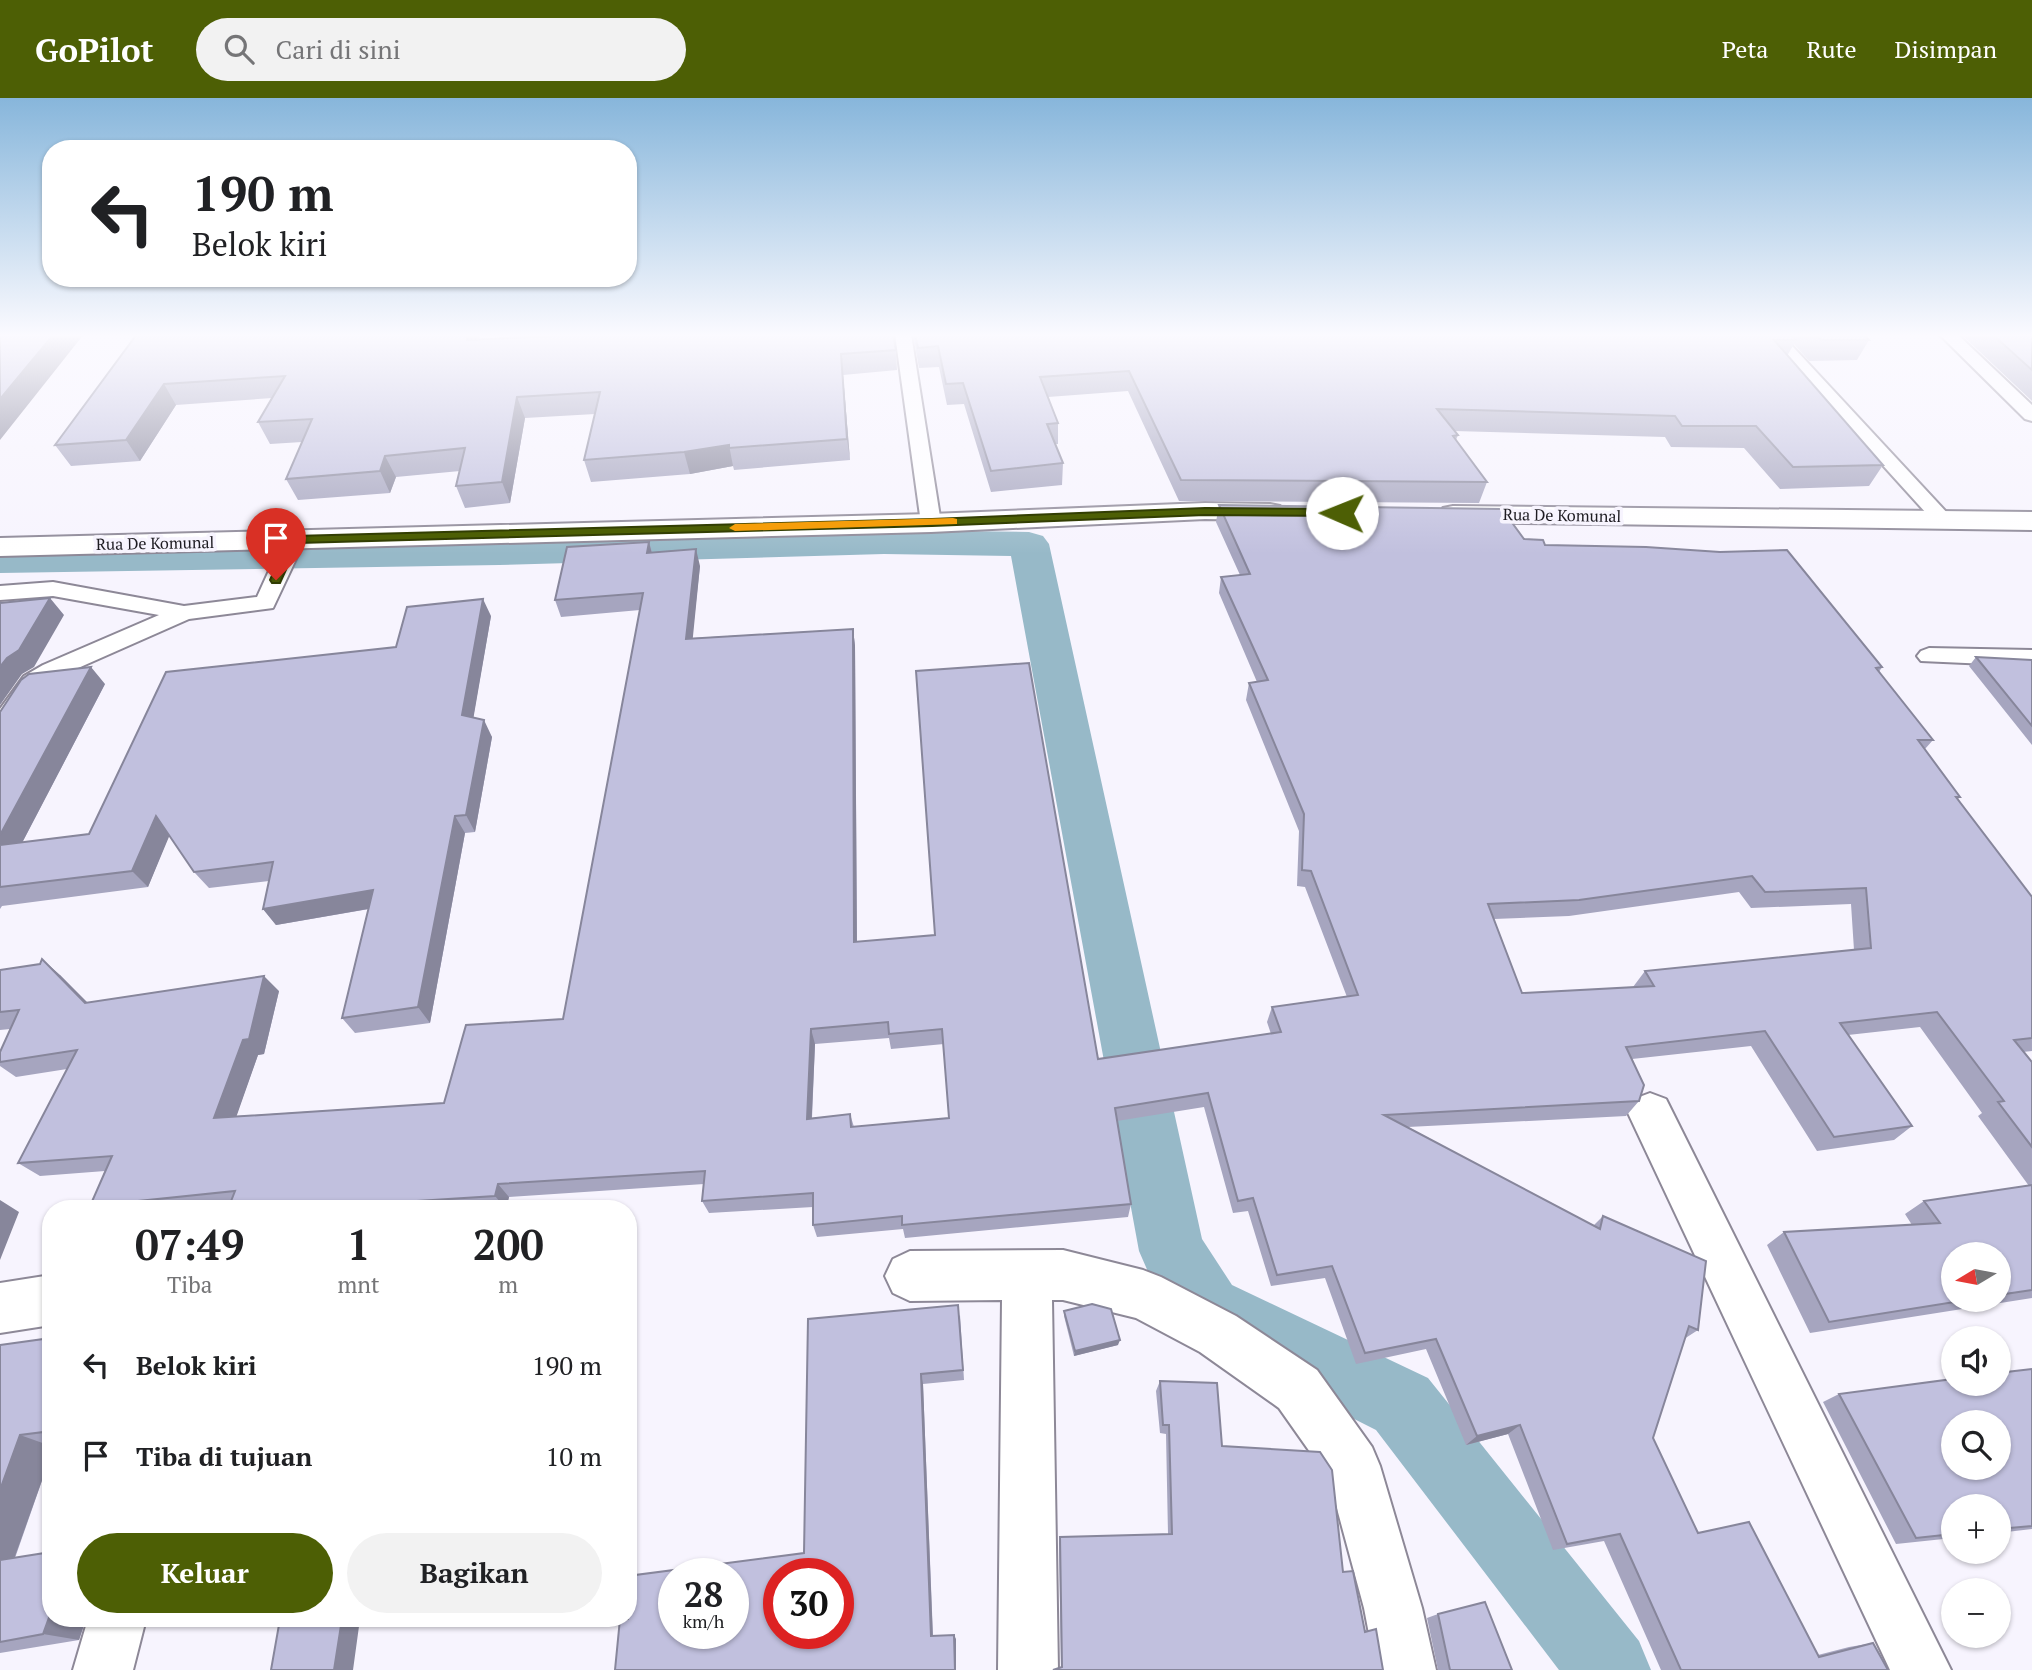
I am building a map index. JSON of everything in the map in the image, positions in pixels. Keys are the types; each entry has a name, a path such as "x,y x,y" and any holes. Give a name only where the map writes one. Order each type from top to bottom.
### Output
{"street":[{"name":"Rua De Komunal","path":"0,547 932,523 1205,511 1303,512"},
{"name":"Rua De Komunal","path":"1428,514 2032,521"},
{"path":"1650,1113 1921,1670"},
{"path":"910,1276 1063,1275 1143,1295 1218,1334 1298,1389 1353,1466 1393,1608 1406,1670"},
{"path":"1027,1276 1028,1670"},
{"path":"0,1308 42,1301"},
{"path":"103,1670 115,1627"}],"lane":[{"path":"914,407 932,523"},
{"path":"1839,407 1943,520"},
{"path":"0,729 31,680 184,613 265,603 294,540"},
{"path":"0,593 53,589 184,613"},
{"path":"1929,656 2032,658"}],"building":[{"path":"83,407 148,407 126,440 55,445"},
{"path":"267,407 515,407 502,482 456,486 465,448 385,456 380,471 286,479 312,419 258,422"},
{"path":"596,407 845,407 847,439 729,448 729,445 684,452 584,460"},
{"path":"971,407 1052,407 1058,423 1047,424 1063,463 991,471"},
{"path":"1146,407 1833,407 1883,465 1793,467 1756,426 1682,426 1675,416 1437,409 1458,435 1453,436 1487,482 1181,480"},
{"path":"1219,505 1502,509 1524,539 1543,540 1545,545 1720,552 1787,550 1882,667 1876,668 1933,740 1918,740 1960,797 1956,797 2032,897 2032,1038 2014,1040 2032,1062 2032,1147 1998,1102 2004,1101 1937,1012 1840,1023 1912,1126 1834,1137 1765,1031 1626,1047 1644,1085 1639,1101 1384,1115 1600,1229 1603,1216 1706,1261 1698,1330 1689,1326 1653,1438 1698,1533 1749,1522 1819,1657 1873,1643 1888,1670 1681,1670 1620,1534 1567,1544 1520,1425 1477,1436 1436,1339 1365,1353 1332,1266 1277,1275 1253,1198 1238,1201 1208,1093 1115,1108 1131,1204 902,1225 902,1216 813,1225 813,1193 702,1201 705,1171 498,1184 495,1196 433,1200 232,1200 235,1191 148,1200 93,1200 112,1156 18,1163 77,1050 0,1062 0,1052 19,1010 0,1012 0,970 40,964 42,959 85,1003 264,976 249,1039 243,1040 214,1118 444,1103 466,1025 563,1019 643,593 555,600 567,547 649,542 647,553 696,549 686,639 853,629 854,942 935,935 916,671 1029,663 1098,1059 1281,1032 1272,1007 1358,995 1311,871 1302,870 1304,814 1249,683 1268,680 1221,577 1250,574","holes":["1752,876 1765,892 1866,888 1871,948 1645,971 1654,986 1522,993 1488,904 1579,900","888,1022 889,1034 942,1029 949,1118 851,1127 850,1114 807,1119 811,1029"]},
{"path":"50,598 19,650 0,667 0,603"},
{"path":"483,599 462,715 484,720 466,815 455,816 418,1007 342,1018 373,890 263,909 273,862 194,872 156,816 132,871 0,887 0,845 89,834 166,672 396,647 407,607"},
{"path":"1976,657 2032,660 2032,726"},
{"path":"91,667 0,835 0,712 21,680 29,674"},
{"path":"2032,1185 2032,1290 2011,1293 2011,1242 1941,1242 1941,1304 1829,1322 1784,1232 1940,1223 1924,1201"},
{"path":"1092,1304 1111,1309 1120,1340 1075,1351 1064,1311"},
{"path":"958,1305 963,1370 921,1374 931,1636 954,1635 955,1670 615,1670 619,1627 637,1627 637,1575 658,1572 658,1649 749,1649 749,1560 763,1558 763,1649 854,1649 854,1558 766,1558 804,1553 808,1319"},
{"path":"42,1339 42,1432 20,1435 0,1490 0,1345"},
{"path":"2032,1369 2032,1526 2011,1528 2011,1494 1941,1494 1941,1535 1916,1538 1839,1394 1941,1381 1941,1396 2011,1396 2011,1371"},
{"path":"1160,1381 1217,1383 1222,1446 1320,1452 1332,1470 1343,1572 1353,1571 1365,1632 1376,1629 1383,1670 1053,1670 1062,1667 1060,1537 1172,1534 1169,1425 1163,1425"},
{"path":"42,1553 42,1627 46,1627 43,1634 0,1642 0,1560"},
{"path":"1485,1602 1512,1670 1450,1670 1438,1614"},
{"path":"279,1627 341,1627 334,1670 271,1670"}],"waterway":[{"path":"0,561 499,553 884,542 1029,544 1172,1251 1208,1309 1402,1404 1610,1670"}],"slow traffic":[{"path":"735,528 953,522"}],"route":[{"path":"276,580 294,540 932,523 1205,511 1342,513"}]}
